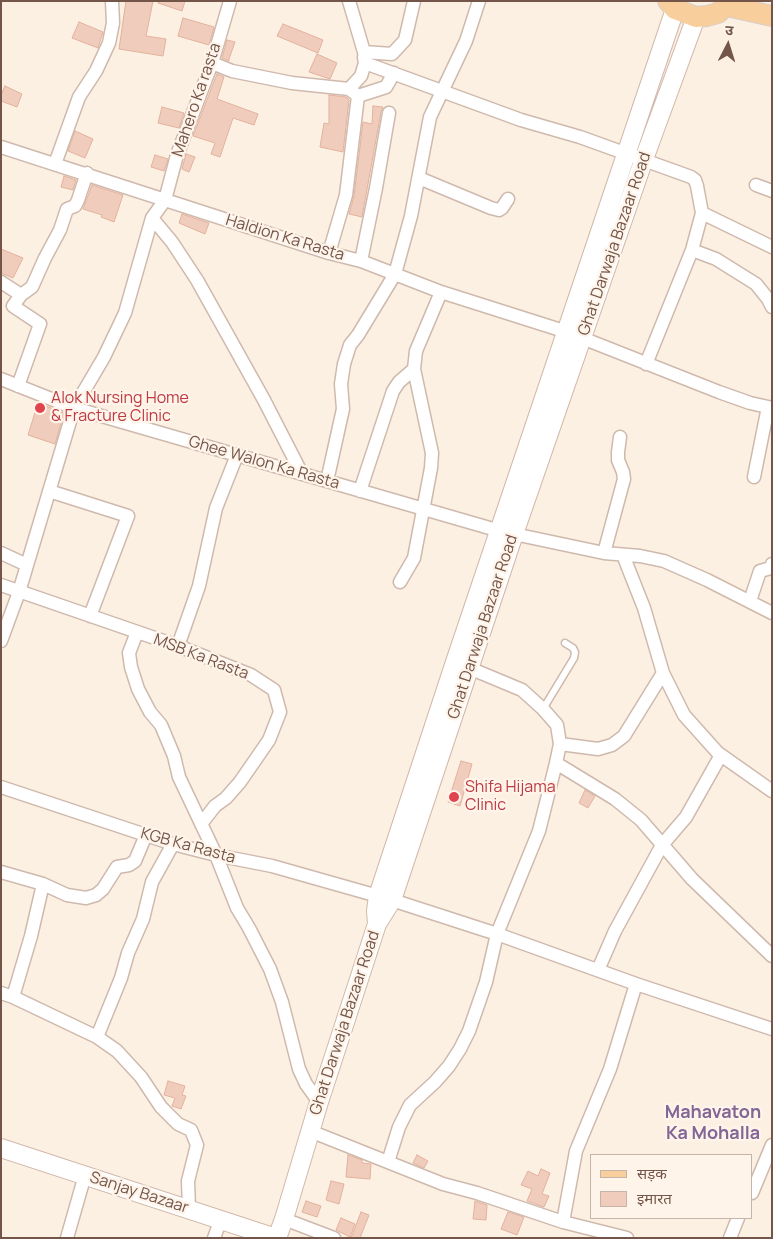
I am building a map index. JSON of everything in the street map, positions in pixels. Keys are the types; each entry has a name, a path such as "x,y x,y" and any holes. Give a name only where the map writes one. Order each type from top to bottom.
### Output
{"main road":[{"path":"672,5 696,17 718,13 729,4 772,16"}],"street":[{"path":"55,164 79,97 96,71 110,43 113,23 112,1"},
{"name":"Mahero Ka rasta","path":"165,200 177,156 212,63 230,1"},
{"path":"329,253 346,195 353,92 361,76 365,57 349,1"},
{"path":"365,57 392,54 405,40 414,1"},
{"path":"327,481 343,409 340,384 350,345 395,274 411,216 430,117 466,41 479,1"},
{"path":"636,156 672,5"},
{"name":"Ghat Darwaja Bazaar Road","path":"276,1238 284,1219 319,1102 462,665 636,156 696,17"},
{"path":"365,57 394,73 443,92 521,120 636,156 695,180 702,214 692,250 646,364"},
{"path":"212,63 232,71 292,83 353,92 386,87 394,73"},
{"path":"361,261 389,113"},
{"name":"Haldion Ka Rasta","path":"1,147 87,173 329,253 361,261 441,292 575,336 718,392 770,408"},
{"path":"18,386 40,324 13,306 21,295 32,287 60,230 67,209 74,206 78,200 87,173"},
{"path":"419,178 499,210 508,199"},
{"path":"756,185 772,190"},
{"path":"1,641 19,592 74,408 104,357 125,313 152,218 165,200"},
{"path":"702,214 772,247"},
{"path":"152,218 172,242 197,280 264,400 302,474"},
{"path":"692,250 716,259 756,284 772,307"},
{"path":"1,282 21,295"},
{"path":"400,582 414,558 432,454 414,369 416,351 441,292"},
{"path":"360,491 393,391 398,382 414,369"},
{"name":"Ghee Walon Ka Rasta","path":"1,379 74,408 507,533 604,553 640,556 664,561 772,613"},
{"path":"754,477 770,408"},
{"path":"604,553 624,479 618,452 620,437"},
{"path":"178,646 198,586 216,508 237,455"},
{"path":"49,491 128,516 90,616"},
{"path":"1,554 27,565"},
{"path":"623,556 644,608 663,673 684,715 721,755 772,791"},
{"path":"750,601 760,571 771,568 772,564"},
{"name":"MSB Ka Rasta","path":"1,585 178,646 251,675 274,690 280,712 270,740 240,782 226,798 215,806 201,824"},
{"path":"137,632 129,653 136,682 150,712 161,725 174,756 179,778 216,855 237,908 270,968 282,1002 299,1069 306,1084 319,1102"},
{"path":"388,1162 399,1127 410,1105 449,1066 469,1031 486,982 497,934 539,831 560,744 557,725 522,690 462,665"},
{"path":"560,744 598,749 612,745 624,736 663,673"},
{"path":"598,970 615,931 662,845 686,817 721,755"},
{"path":"556,763 616,799 641,820 692,879 772,956"},
{"name":"KGB Ka Rasta","path":"1,787 173,844 272,866 385,898 497,934 636,984 772,1028"},
{"path":"1,872 43,884 67,895 86,898 96,895 103,889 117,867 130,865 136,860 146,835"},
{"path":"96,1037 121,978 128,953 142,919 152,882 173,844"},
{"path":"43,884 31,936 7,995 96,1037 117,1051 141,1078 161,1107 178,1124 191,1130 197,1146 188,1182 189,1209"},
{"path":"563,1222 576,1151 610,1069 636,984"},
{"path":"310,1132 443,1184 477,1193 563,1222 627,1238"},
{"path":"753,1191 772,1144"},
{"name":"Sanjay Bazaar","path":"1,1148 276,1238"},
{"path":"67,1238 85,1175"},
{"path":"214,1238 221,1219"},
{"path":"284,1219 334,1238"},
{"path":"730,1238 738,1219"}],"lane":[{"path":"543,709 574,658 575,652 573,648 565,644"}],"building":[{"path":"126,1 153,1 146,36 166,39 163,56 119,49"},
{"path":"158,1 185,1 182,11 158,3"},
{"path":"183,18 214,27 209,45 178,36"},
{"path":"79,22 103,32 98,48 72,38"},
{"path":"283,24 323,40 318,53 277,36"},
{"path":"227,40 235,42 229,61 222,58"},
{"path":"317,54 337,63 330,79 309,72"},
{"path":"217,74 224,77 217,99 258,114 254,125 233,118 220,157 211,154 215,143 193,136"},
{"path":"5,86 22,94 17,107 1,101 1,95"},
{"path":"329,95 346,97 349,100 343,152 320,147 324,123 329,124"},
{"path":"373,106 383,107 362,217 349,214 354,196 363,122 372,124"},
{"path":"162,107 184,113 179,128 158,123"},
{"path":"75,131 93,139 85,158 68,151"},
{"path":"186,154 195,157 189,172 182,169"},
{"path":"155,155 168,159 164,171 151,167"},
{"path":"64,176 76,180 73,190 61,187"},
{"path":"92,185 123,195 114,222 101,217 102,215 83,209"},
{"path":"182,214 209,223 205,234 179,223"},
{"path":"1,249 23,258 13,278 1,273"},
{"path":"38,403 64,413 55,444 28,435"},
{"path":"461,761 472,764 460,806 448,802"},
{"path":"585,790 595,796 588,808 579,803"},
{"path":"168,1081 185,1086 182,1095 186,1096 181,1109 172,1106 175,1098 164,1095"},
{"path":"348,1155 362,1160 362,1163 371,1164 370,1179 346,1177"},
{"path":"417,1155 428,1161 424,1168 413,1163"},
{"path":"541,1169 550,1173 542,1194 549,1196 544,1207 527,1201 532,1189 521,1185 528,1171 538,1176"},
{"path":"331,1181 344,1184 339,1204 326,1200"},
{"path":"306,1201 321,1206 317,1217 302,1212"},
{"path":"475,1201 487,1205 486,1220 473,1219"},
{"path":"361,1212 369,1215 360,1238 351,1238"},
{"path":"508,1212 524,1217 517,1235 501,1229"},
{"path":"341,1218 355,1224 350,1237 336,1230"}],"place":[{"name":"Alok Nursing Home & Fracture Clinic","path":"40,408"},
{"name":"Shifa Hijama Clinic","path":"454,797"}],"district":[{"name":"Mahavaton Ka Mohalla","path":"713,1123"}]}
